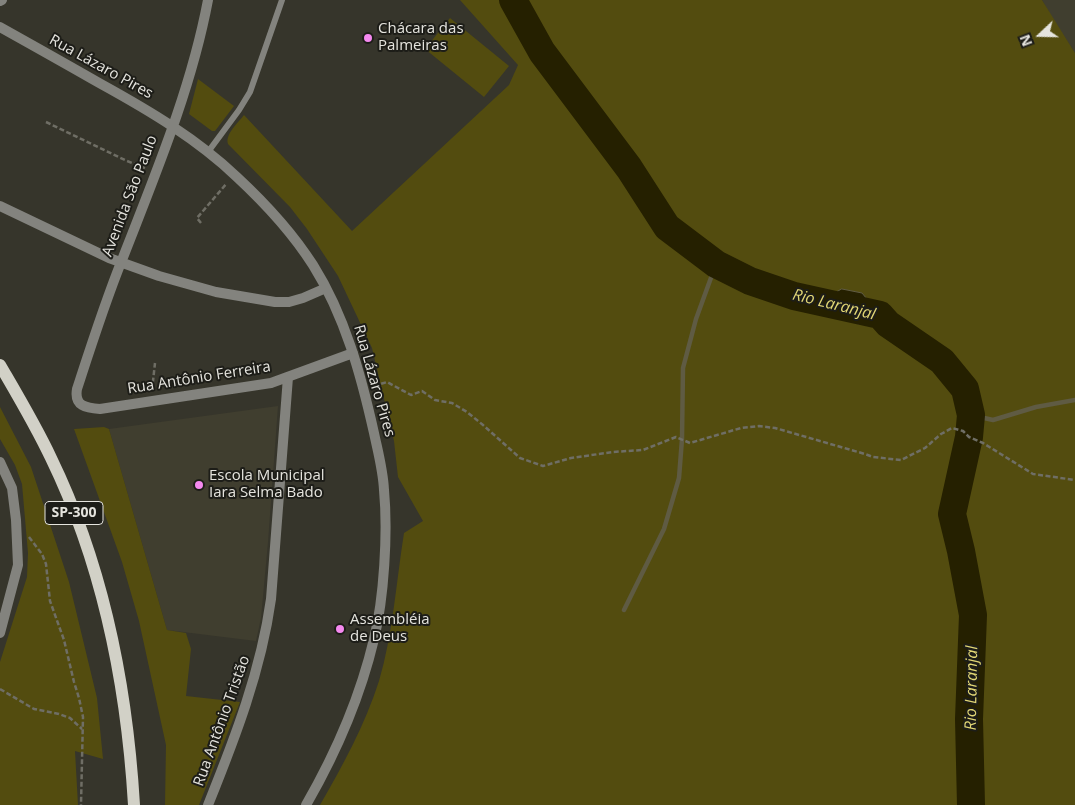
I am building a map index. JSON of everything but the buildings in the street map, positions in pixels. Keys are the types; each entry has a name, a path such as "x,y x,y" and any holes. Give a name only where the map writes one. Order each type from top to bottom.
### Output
{"main road":[{"name":"SP-300","path":"0,365 52,460 76,517 96,576 112,636 124,696 132,758 134,805"}],"street":[{"name":"Avenida São Paulo","path":"78,401 77,389 121,262 173,126 195,55 208,0"},
{"name":"Rua Lázaro Pires","path":"0,27 160,117 208,152 235,175 255,194 293,237 312,263 326,288 353,353 381,466 384,489 384,552 379,614 374,638 352,709 327,767 306,805"},
{"path":"0,206 121,262 159,276 208,290 265,302 296,300 326,288"},
{"name":"Rua Antônio Ferreira","path":"78,401 85,408 100,409 271,383 353,353"},
{"name":"Rua Antônio Tristão","path":"208,805 251,690 268,625 288,377"},
{"path":"0,462 12,488 16,520 18,565 0,633"}],"lane":[{"path":"208,152 240,110 250,92 282,0"}],"path":[{"path":"46,122 127,161 156,172"},
{"path":"201,223 196,218 235,175"},
{"path":"151,402 155,363"},
{"path":"363,389 387,382 411,396 422,391 435,400 452,403 483,424 520,458 543,466 571,458 643,450 676,437 690,443 741,428 759,426 774,428 873,457 900,460 925,448 941,434 952,428 962,431 969,437 1033,474 1075,480"},
{"path":"16,520 42,554 46,564 50,601 64,640 79,698 83,717 81,805"},
{"path":"0,689 34,709 70,718 82,729"}],"shaded area":[{"path":"460,0 1042,0 1075,53 1075,805 320,805 360,729 379,681 391,626 404,533 423,521 398,477 394,441 372,348 338,276 290,207 228,144 228,136 244,115 352,231 509,85 518,65"},
{"path":"1042,0 1075,0 1075,53 1051,16"},
{"path":"450,18 509,66 484,97 425,49"},
{"path":"198,79 234,106 215,131 212,131 189,114"},
{"name":"Escola Municipal Iara Selma Bado","path":"278,406 261,618 256,641 167,630 109,429"},
{"path":"0,407 31,467 69,582 97,698 103,759 75,751 78,805 0,805 0,662 27,577 28,553 22,484 15,465 0,439"},
{"path":"104,427 109,429 167,630 186,633 191,649 186,696 240,702 199,805 165,805 166,745 139,621 122,562 74,429"}],"water":[{"path":"842,289 862,293 880,315 870,321 858,324 851,318 804,304 794,296 811,292 834,293"}],"waterway":[{"name":"Rio Laranjal","path":"513,0 542,52 629,168 667,227 716,264 750,281 794,296 880,315 888,324 942,361 965,389 971,415 969,437 952,514 973,615 969,719 971,805"},
{"path":"624,610 664,529 679,478 682,439 683,368 696,319 716,264"},
{"path":"971,415 993,420 1036,407 1075,400"}],"place":[{"name":"Chácara das Palmeiras","path":"368,38"},
{"name":"Escola Municipal Iara Selma Bado","path":"199,485"},
{"name":"Assembléia de Deus","path":"340,629"}]}
